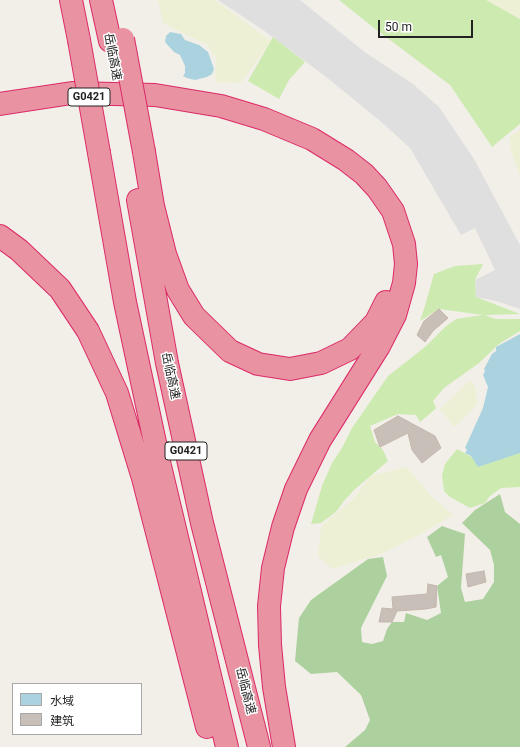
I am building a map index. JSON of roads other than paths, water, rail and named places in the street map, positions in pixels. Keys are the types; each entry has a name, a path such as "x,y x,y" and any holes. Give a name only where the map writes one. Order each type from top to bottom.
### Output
{"highway":[{"name":"G0421","path":"71,0 125,302 158,458 227,747"},
{"name":"岳临高速","path":"101,0 117,40"},
{"path":"0,113 59,104 128,105 175,107 222,118 261,130 327,160 355,182 375,204 387,229 394,258 390,294 376,322 350,349 321,363 290,369 258,364 230,351 194,316 178,290 165,254 154,206 137,152 117,40 115,0"},
{"path":"0,104 72,92 155,95 221,106 264,119 312,139 346,160 364,174 378,188 393,211 404,244 406,264 404,283 395,315 379,346 320,440 296,489 283,526 273,568 269,606 270,645 274,687 284,747"},
{"name":"岳临高速","path":"137,152 168,370 202,523 259,747"},
{"path":"0,236 19,250 60,289 88,331 117,393 143,478 212,747"}],"water":[{"path":"170,32 181,34 185,40 199,45 208,52 214,69 212,74 195,80 183,76 185,73 185,66 180,55 174,52 165,42 166,36"},
{"path":"520,334 520,453 478,467 471,456 465,453 467,450 465,448 483,408 488,387 483,375 485,371 484,369 492,354 496,351 496,347"}]}
